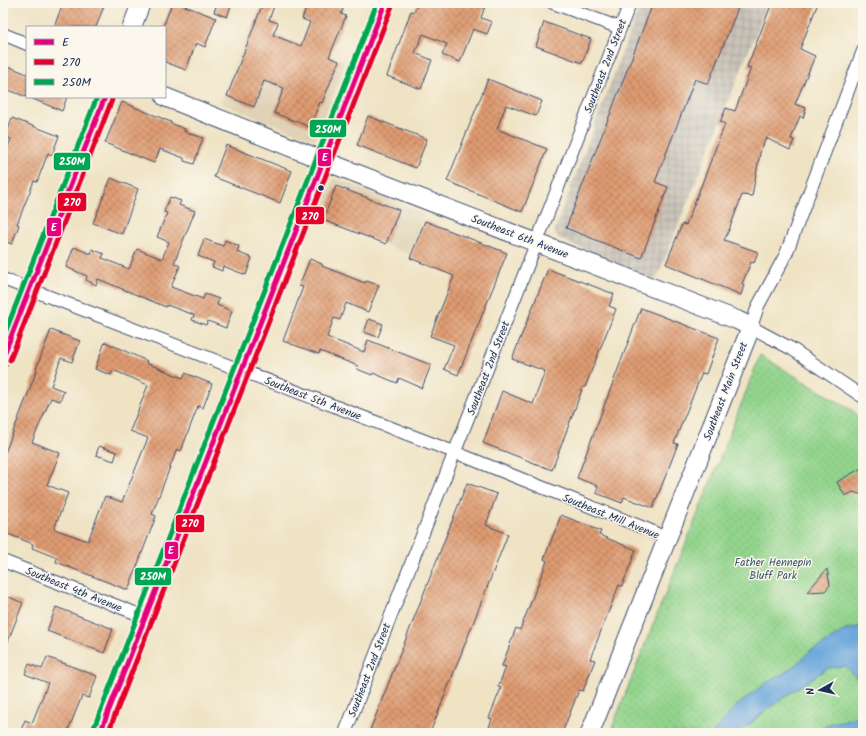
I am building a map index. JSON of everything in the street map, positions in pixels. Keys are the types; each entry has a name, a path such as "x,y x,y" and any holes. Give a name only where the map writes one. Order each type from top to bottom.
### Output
{"main road":[{"path":"132,26 141,3"},
{"path":"100,733 240,371 385,3"},
{"name":"Southeast 6th Avenue","path":"166,97 751,326"},
{"path":"3,357 105,98"},
{"name":"Southeast Main Street","path":"590,733 751,326"}],"street":[{"path":"553,3 620,28"},
{"name":"Southeast 2nd Street","path":"345,733 630,3"},
{"path":"3,34 26,44"},
{"name":"Southeast Main Street","path":"751,326 758,306 786,254 863,51"},
{"name":"Southeast 5th Avenue","path":"3,279 454,452 555,493"},
{"name":"Southeast 6th Avenue","path":"751,326 792,348 863,397"},
{"name":"Southeast Mill Avenue","path":"555,493 649,530 667,539"},
{"name":"Southeast 4th Avenue","path":"3,561 145,617"}],"shaded area":[{"path":"641,3 768,3 656,280 560,239 555,234 555,229"},
{"path":"251,25 345,62 315,140 221,103"},
{"path":"334,178 425,214 409,254 318,219"}],"green space":[{"name":"Father Hennepin Bluff Park","path":"760,355 853,411 859,418 859,431 863,444 863,626 843,631 821,646 811,650 781,676 766,683 735,707 713,733 610,733 723,450"},
{"path":"845,666 861,682 863,687 862,714 846,720 831,723 817,733 738,733 777,702 828,668"}],"water":[{"path":"863,626 863,687 861,682 845,666 827,668 777,702 738,733 713,733 735,707 766,683 781,675 800,661 811,650 821,646 843,631"},
{"path":"863,709 863,733 817,733 831,723 846,720 862,714"}],"building":[{"path":"63,3 105,3 96,26 54,26"},
{"path":"172,3 177,3 216,18 205,47 196,43 186,70 166,62 166,26 163,26"},
{"path":"217,3 232,3 227,17 214,12"},
{"path":"263,3 275,3 269,20 278,23 273,35 301,46 310,22 302,19 308,3 328,3 343,9 341,14 346,16 329,57 339,61 322,103 320,102 310,127 274,113 284,88 264,81 254,107 227,96"},
{"path":"418,3 486,3 481,18 492,22 487,34 473,29 460,62 442,55 447,44 423,34 415,53 432,60 421,89 387,76 411,11 414,12"},
{"path":"653,3 740,3 708,84 695,79 655,182 668,187 641,258 566,228"},
{"path":"772,3 818,3 800,49 815,56 795,104 806,108 803,118 800,116 791,139 794,140 790,150 766,138 760,153 752,196 742,195 724,240 758,252 754,263 751,262 742,284 744,285 741,295 666,264 682,224 686,225 725,124 720,122 726,108 735,111 751,68 747,67"},
{"path":"544,22 591,39 582,63 536,46"},
{"path":"10,67 26,74 26,97 3,88 3,84"},
{"path":"488,79 542,101 536,116 506,105 497,129 547,149 522,212 447,181"},
{"path":"30,98 67,98 62,111"},
{"path":"122,102 171,122 170,123 185,129 184,131 203,138 194,164 184,161 184,158 160,149 154,163 105,143"},
{"path":"368,116 427,139 416,168 357,145"},
{"path":"12,118 59,136 52,155 48,153 37,182 34,181 17,224 19,225 12,244 3,241 3,160 11,139 5,137"},
{"path":"226,145 292,171 280,203 214,177"},
{"path":"111,178 138,189 122,234 93,223"},
{"path":"336,186 399,210 386,244 323,220"},
{"path":"170,197 181,201 179,205 195,211 174,263 180,266 171,287 203,299 205,294 219,299 217,305 232,311 226,328 208,321 206,325 192,320 194,315 167,305 166,307 98,279 96,285 86,280 87,276 66,267 74,247 91,254 92,249 104,254 102,258 129,269 137,249 162,259 169,242 157,237 167,213 164,212"},
{"path":"425,221 507,253 458,375 444,369 454,345 430,336 454,276 410,258"},
{"path":"204,239 223,246 225,240 239,246 237,252 252,258 246,275 223,266 222,271 212,267 214,262 198,256"},
{"path":"310,259 322,264 322,266 365,283 366,281 379,285 368,312 346,303 340,320 334,318 327,337 364,352 368,340 431,365 422,388 399,378 397,383 373,373 372,375 357,369 358,366 320,351 319,354 283,341 303,287 299,286"},
{"path":"548,269 614,294 609,306 616,309 585,387 583,387 552,470 483,443 502,391 533,404 545,371 512,359"},
{"path":"641,308 719,338 706,374 702,373 674,443 678,444 653,508 624,497 622,503 596,493 598,486 577,478"},
{"path":"369,319 383,324 378,337 364,332"},
{"path":"51,330 80,341 72,362 61,358 51,386 64,391 60,401 51,398 32,442 60,453 47,485 68,493 54,529 88,541 105,496 122,502 148,438 130,431 148,385 113,370 111,375 95,369 105,342 147,361 146,363 183,378 185,373 212,384 203,408 198,406 181,451 177,449 152,514 156,516 128,590 56,562 57,558 32,548 33,544 3,532 6,525 3,524 3,458"},
{"path":"99,446 117,452 114,461 96,455"},
{"path":"863,467 863,495 853,492 845,496 837,482"},
{"path":"467,483 497,494 486,525 508,534 430,733 369,733"},
{"path":"561,515 601,531 599,535 636,550 622,586 619,585 590,659 595,660 583,691 579,690 562,733 487,733 492,719 489,718 501,688 498,687 506,667 502,666 516,628 520,630 547,561 544,559"},
{"path":"827,569 830,585 825,591 807,592"},
{"path":"9,597 23,603 4,651 3,612"},
{"path":"56,607 113,629 104,653 47,631"},
{"path":"47,657 97,676 89,698 82,696 67,733 20,733 25,720 32,723 48,683 25,674 29,664 42,669"}],"transit line":[{"name":"250M","path":"93,730 377,3"},
{"name":"E","path":"100,733 385,3"},
{"name":"270","path":"108,733 392,6"},
{"name":"250M","path":"3,338 97,98"},
{"name":"E","path":"3,357 105,98"},
{"name":"270","path":"10,360 112,100"}]}
